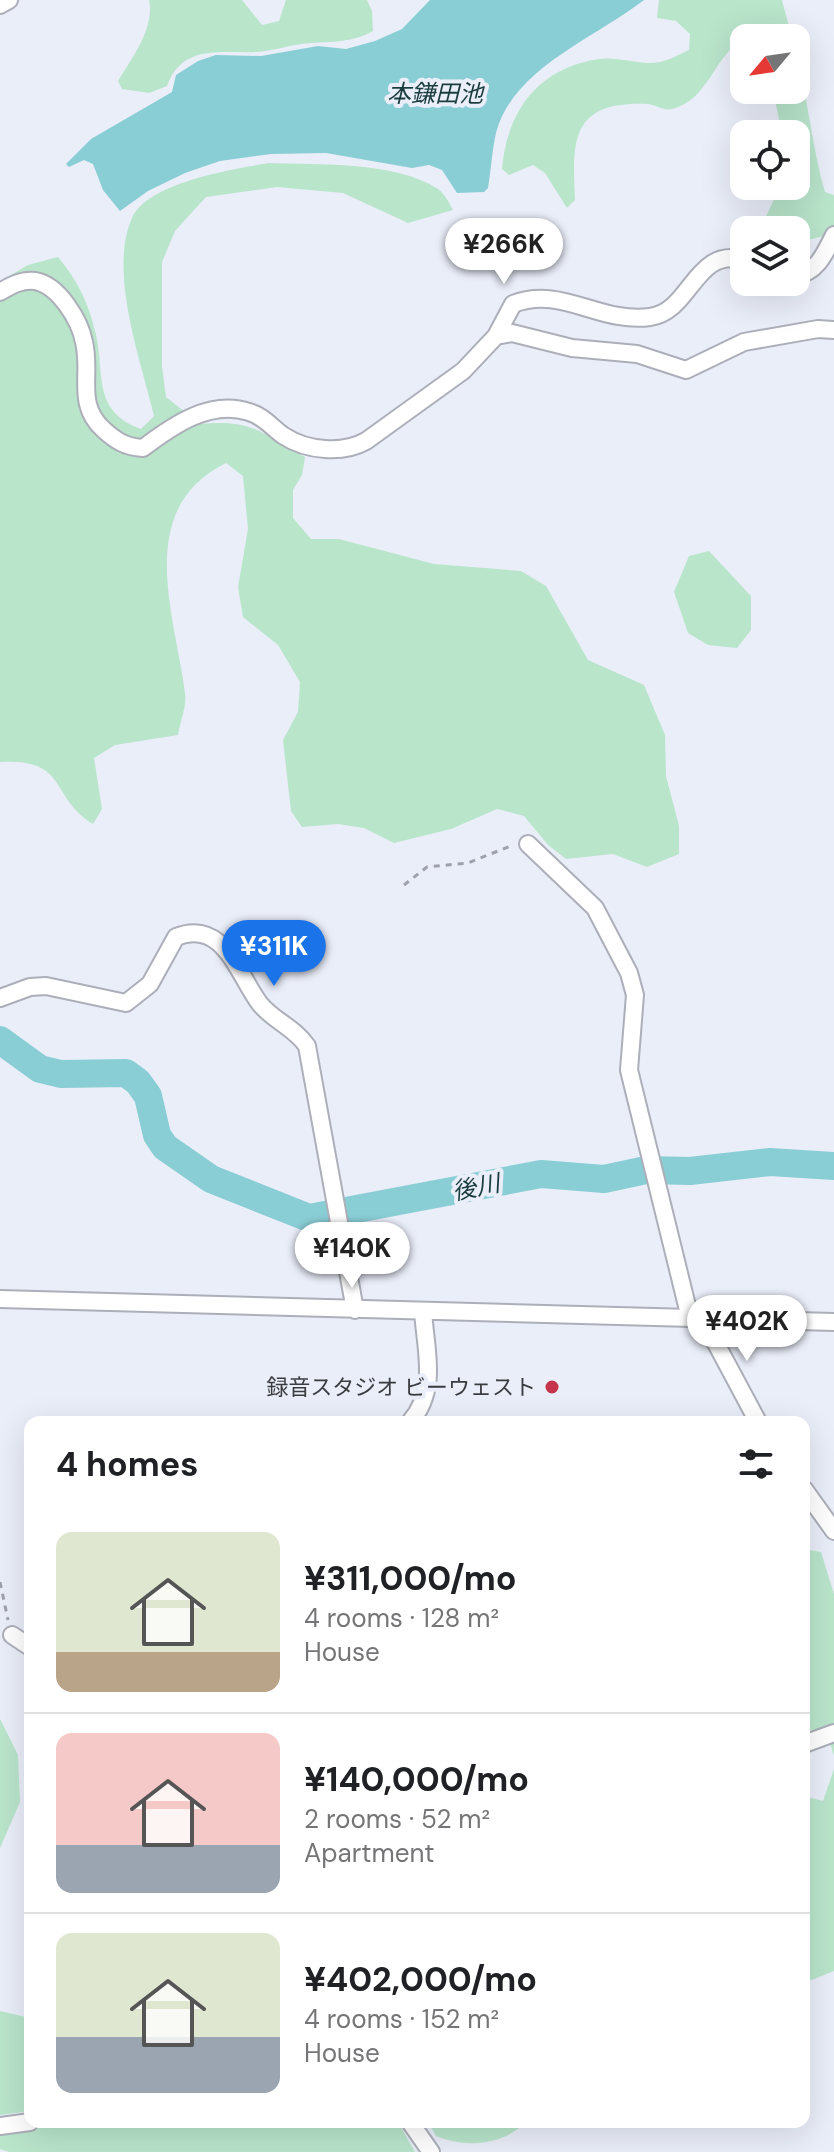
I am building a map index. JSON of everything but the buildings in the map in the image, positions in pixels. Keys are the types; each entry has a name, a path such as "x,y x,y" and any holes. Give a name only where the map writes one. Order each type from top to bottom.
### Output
{"street":[{"path":"0,5 9,0"},
{"path":"810,270 819,263 834,235"},
{"path":"0,292 15,283 36,281 57,293 85,342 85,400 94,421 128,447 143,448 168,429 202,412 247,411 295,442 338,450 352,449 463,371 496,336 513,304 528,298 554,298 617,319 654,317 681,297 704,268 722,258 730,259"},
{"path":"496,336 512,333 572,348 637,354 686,370 744,342 818,329 834,330"},
{"path":"528,844 595,908 629,973 635,995 629,1070 654,1170 696,1318 754,1416"},
{"path":"0,998 30,987 46,986 126,1003 150,984 176,937 185,933 203,935 228,950 262,1006 300,1035 307,1046 355,1310"},
{"path":"0,1299 834,1322"},
{"path":"415,1416 425,1405 427,1393 423,1312"},
{"path":"810,1497 834,1531"},
{"path":"12,1635 24,1643"},
{"path":"810,1742 834,1733"},
{"path":"0,2126 24,2123"},
{"path":"414,2128 431,2152"}],"path":[{"path":"404,885 427,867 468,863 495,850 528,844"},
{"path":"0,1582 12,1635"}],"green space":[{"path":"149,0 242,0 262,25 279,21 286,0 367,0 372,11 373,31 347,40 263,51 205,54 183,63 167,86 149,93 122,89 118,81 146,32"},
{"path":"659,0 782,0 788,24 730,24 730,50 700,91 683,105 663,109 648,104 623,105 604,109 591,117 582,128 577,142 574,158 575,200 567,208 545,173 533,165 509,175 502,169 505,148 519,111 543,82 578,64 599,59 660,62 689,50 690,34 676,21 657,18"},
{"path":"776,104 807,104 810,120 779,120"},
{"path":"810,122 825,192 834,195 834,239 824,236 810,240 810,216 766,216 774,200 810,200"},
{"path":"269,163 356,166 401,173 438,189 453,210 408,223 343,193 277,187 206,197 175,231 162,262 162,366 166,397 200,424 245,426 305,457 302,475 293,490 293,518 311,539 339,539 434,564 521,571 546,586 588,660 644,685 665,735 666,776 679,826 679,854 647,867 613,854 566,859 548,845 524,816 497,809 451,829 394,843 364,828 338,824 302,827 291,811 283,740 298,712 300,682 278,645 243,617 238,587 248,529 243,476 226,463 197,483 179,507 170,535 167,566 169,598 185,698 178,735 115,745 94,758 102,809 93,824 79,813 48,773 22,762 0,762 0,294 4,279 28,265 58,257 77,284 90,313 108,402 125,421 141,429 154,416 125,290 123,264 132,218 155,195 173,186"},
{"path":"709,551 751,596 751,630 737,648 708,645 688,633 674,592 689,556"},
{"path":"810,1550 821,1552 834,1594 834,1756 828,1737 810,1730"},
{"path":"0,1719 18,1755 20,1802 0,1848"},
{"path":"834,1769 834,1971 810,1981 810,1798 823,1801"},
{"path":"0,2011 24,2017 24,2112 0,2115"},
{"path":"29,2128 401,2128 415,2152 9,2152 0,2149 0,2132 11,2133"},
{"path":"431,2128 518,2128 506,2136 483,2142 459,2142 436,2136"}],"water":[{"name":"本鎌田池","path":"430,0 644,0 558,57 519,90 505,110 496,133 488,188 484,192 457,193 442,170 429,165 412,168 326,153 271,154 220,161 185,173 148,191 120,211 103,190 93,164 84,160 69,167 66,164 91,139 172,92 176,75 198,61 216,55 261,56 318,46 346,49 402,29"}],"waterway":[{"name":"後川","path":"0,1040 40,1069 61,1074 126,1073 138,1082 148,1096 157,1135 165,1147 211,1179 309,1218 541,1174 604,1179 646,1170 690,1171 770,1162 834,1166"}],"place":[{"name":"録音スタジオ ビーウェスト","path":"552,1387"}]}
